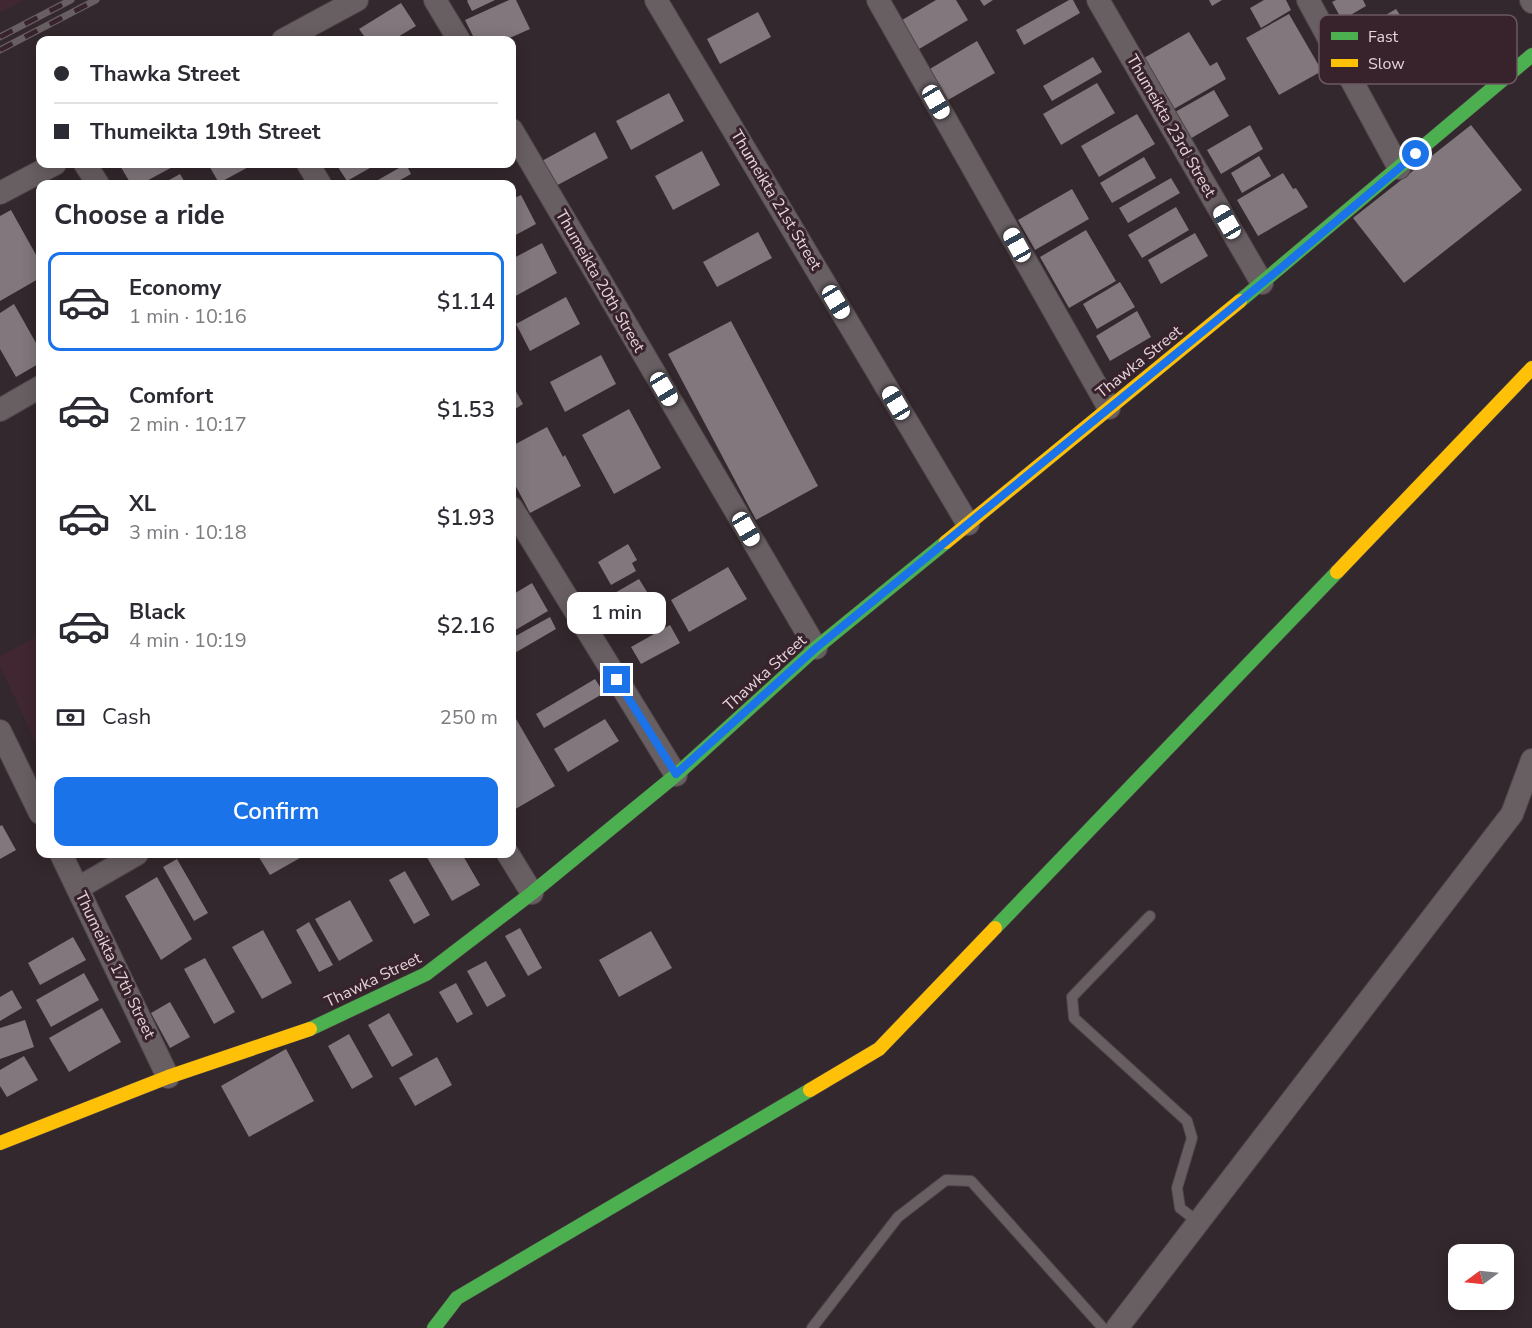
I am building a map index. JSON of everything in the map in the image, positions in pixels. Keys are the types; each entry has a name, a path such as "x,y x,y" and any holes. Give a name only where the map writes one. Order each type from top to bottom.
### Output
{"street":[{"path":"290,36 357,0"},
{"path":"435,0 457,36"},
{"name":"Thumeikta 21st Street","path":"656,0 968,524"},
{"path":"878,0 1109,408"},
{"name":"Thumeikta 23rd Street","path":"1098,0 1262,283"},
{"path":"1308,0 1319,20"},
{"name":"Thawka Street","path":"1517,68 1532,55"},
{"path":"1354,84 1399,168"},
{"name":"Thawka Street","path":"0,1143 168,1077 300,1034 426,974 532,893 676,774 816,648 1262,283 1498,84"},
{"name":"Thumeikta 20th Street","path":"516,137 816,648"},
{"path":"0,193 47,168"},
{"path":"434,1328 457,1298 879,1049 1532,368"},
{"path":"0,410 36,389"},
{"path":"516,514 676,774"},
{"path":"0,731 36,805"},
{"path":"1117,1328 1512,814 1532,760"},
{"name":"Thumeikta 17th Street","path":"63,858 168,1077"},
{"path":"78,888 130,858"},
{"path":"510,858 532,893"}],"lane":[{"path":"1150,916 1072,997 1074,1018 1187,1121 1192,1138 1177,1188 1180,1208 1198,1222"},
{"path":"812,1328 898,1217 946,1180 971,1181 1103,1328"}],"shaded area":[{"path":"0,0 24,0 0,13"},
{"path":"36,637 36,743 0,666 0,656"}],"building":[{"path":"468,0 495,0 472,11"},
{"path":"509,0 516,0 530,29 514,36 473,36 465,20"},
{"path":"936,0 956,0 968,20 914,52 897,23"},
{"path":"980,0 993,0 984,6"},
{"path":"1069,0 1073,0 1080,13 1024,45 1016,30"},
{"path":"1209,0 1222,0 1212,6"},
{"path":"1264,0 1286,0 1291,10 1261,28 1250,8"},
{"path":"1363,0 1366,6 1351,15 1339,15 1332,2"},
{"path":"401,3 416,26 400,36 364,36 359,29"},
{"path":"1396,9 1400,15 1386,15"},
{"path":"758,12 771,37 720,64 707,39"},
{"path":"1289,14 1319,66 1319,73 1279,95 1246,38"},
{"path":"1189,32 1210,66 1217,62 1226,79 1174,109 1144,58"},
{"path":"977,41 995,73 941,104 923,73"},
{"path":"1093,57 1102,72 1052,101 1043,86"},
{"path":"1097,83 1115,113 1061,145 1043,114"},
{"path":"1214,90 1229,116 1183,143 1168,116"},
{"path":"669,93 684,121 631,150 616,121"},
{"path":"1137,114 1155,144 1099,177 1081,146"},
{"path":"1250,125 1263,149 1221,174 1207,150"},
{"path":"1471,125 1522,190 1404,283 1353,218"},
{"path":"595,132 608,158 554,187 540,162"},
{"path":"702,151 720,185 673,210 655,176"},
{"path":"1259,156 1271,176 1242,193 1231,173"},
{"path":"1144,157 1156,178 1112,203 1100,183"},
{"path":"121,168 171,168 148,180 129,180"},
{"path":"210,168 247,168 225,180 217,180"},
{"path":"339,168 370,168 349,180 346,180"},
{"path":"399,168 408,168 411,174 400,180 378,180"},
{"path":"1283,173 1308,207 1258,236 1237,200"},
{"path":"180,174 184,180 169,180"},
{"path":"1171,178 1180,193 1128,223 1119,208"},
{"path":"1072,189 1089,219 1035,250 1018,220"},
{"path":"521,195 536,224 516,235 516,197"},
{"path":"1176,207 1189,230 1142,258 1128,235"},
{"path":"11,210 36,255 36,280 0,301 0,216"},
{"path":"1086,230 1116,281 1069,308 1040,257"},
{"path":"758,232 772,258 717,287 703,262"},
{"path":"1195,233 1208,256 1161,284 1148,260"},
{"path":"542,243 557,273 516,296 516,257"},
{"path":"1120,282 1135,307 1097,329 1083,304"},
{"path":"566,297 580,324 530,351 516,324"},
{"path":"14,304 36,343 36,365 16,377 0,349 0,313"},
{"path":"1137,311 1151,337 1110,361 1096,336"},
{"path":"731,321 818,486 756,520 668,354"},
{"path":"601,355 616,384 565,412 550,382"},
{"path":"516,391 523,404 516,408"},
{"path":"629,409 661,468 614,494 582,435"},
{"path":"547,427 581,486 530,513 516,487 516,444"},
{"path":"628,544 637,560 632,563 636,571 611,585 598,562"},
{"path":"728,567 747,599 689,632 671,600"},
{"path":"639,579 649,595 615,614 606,598"},
{"path":"532,583 548,611 516,630 516,593"},
{"path":"652,597 663,616 634,633 623,613"},
{"path":"550,617 556,629 516,652 516,636"},
{"path":"670,625 680,643 641,664 631,647"},
{"path":"595,679 604,693 544,728 536,714"},
{"path":"516,719 555,786 516,809"},
{"path":"605,719 619,741 568,772 554,749"},
{"path":"2,825 16,850 0,859 0,826"},
{"path":"259,858 300,858 270,875"},
{"path":"427,858 464,858 480,885 452,901"},
{"path":"177,859 208,913 194,921 163,867"},
{"path":"405,871 430,915 414,924 389,880"},
{"path":"157,877 192,939 161,960 125,896"},
{"path":"350,900 373,941 339,961 315,919"},
{"path":"309,922 333,965 319,972 296,930"},
{"path":"520,928 542,968 528,976 505,936"},
{"path":"263,930 292,983 262,999 232,947"},
{"path":"651,931 672,968 619,997 599,960"},
{"path":"73,937 86,960 40,985 28,963"},
{"path":"205,958 235,1012 214,1024 184,969"},
{"path":"486,961 506,996 487,1007 467,971"},
{"path":"84,973 99,1000 51,1027 36,1000"},
{"path":"456,983 473,1014 457,1023 439,992"},
{"path":"12,990 22,1008 0,1021 0,997"},
{"path":"170,1002 190,1037 170,1048 151,1013"},
{"path":"102,1008 121,1042 69,1072 49,1038"},
{"path":"389,1013 413,1055 392,1067 368,1025"},
{"path":"25,1020 34,1047 0,1059 0,1028"},
{"path":"349,1034 373,1077 352,1089 328,1046"},
{"path":"286,1049 314,1101 249,1137 221,1086"},
{"path":"24,1056 38,1080 7,1097 0,1086 0,1070"},
{"path":"437,1057 452,1085 415,1106 399,1078"}],"railway":[{"path":"0,37 71,0"},
{"path":"0,50 96,0"}],"traffic: fast":[{"path":"1517,68 1532,55"},
{"path":"1240,301 1498,84"},
{"path":"310,1029 426,974 532,893 676,775 816,648 946,542"},
{"path":"995,928 1337,572"},
{"path":"434,1328 457,1298 810,1090"}],"traffic: slow":[{"path":"946,542 1240,301"},
{"path":"1337,572 1532,368"},
{"path":"810,1090 879,1049 995,928"},
{"path":"0,1143 168,1077 310,1029"}],"route":[{"path":"617,680 676,774 816,648 1282,267 1416,154"}]}
